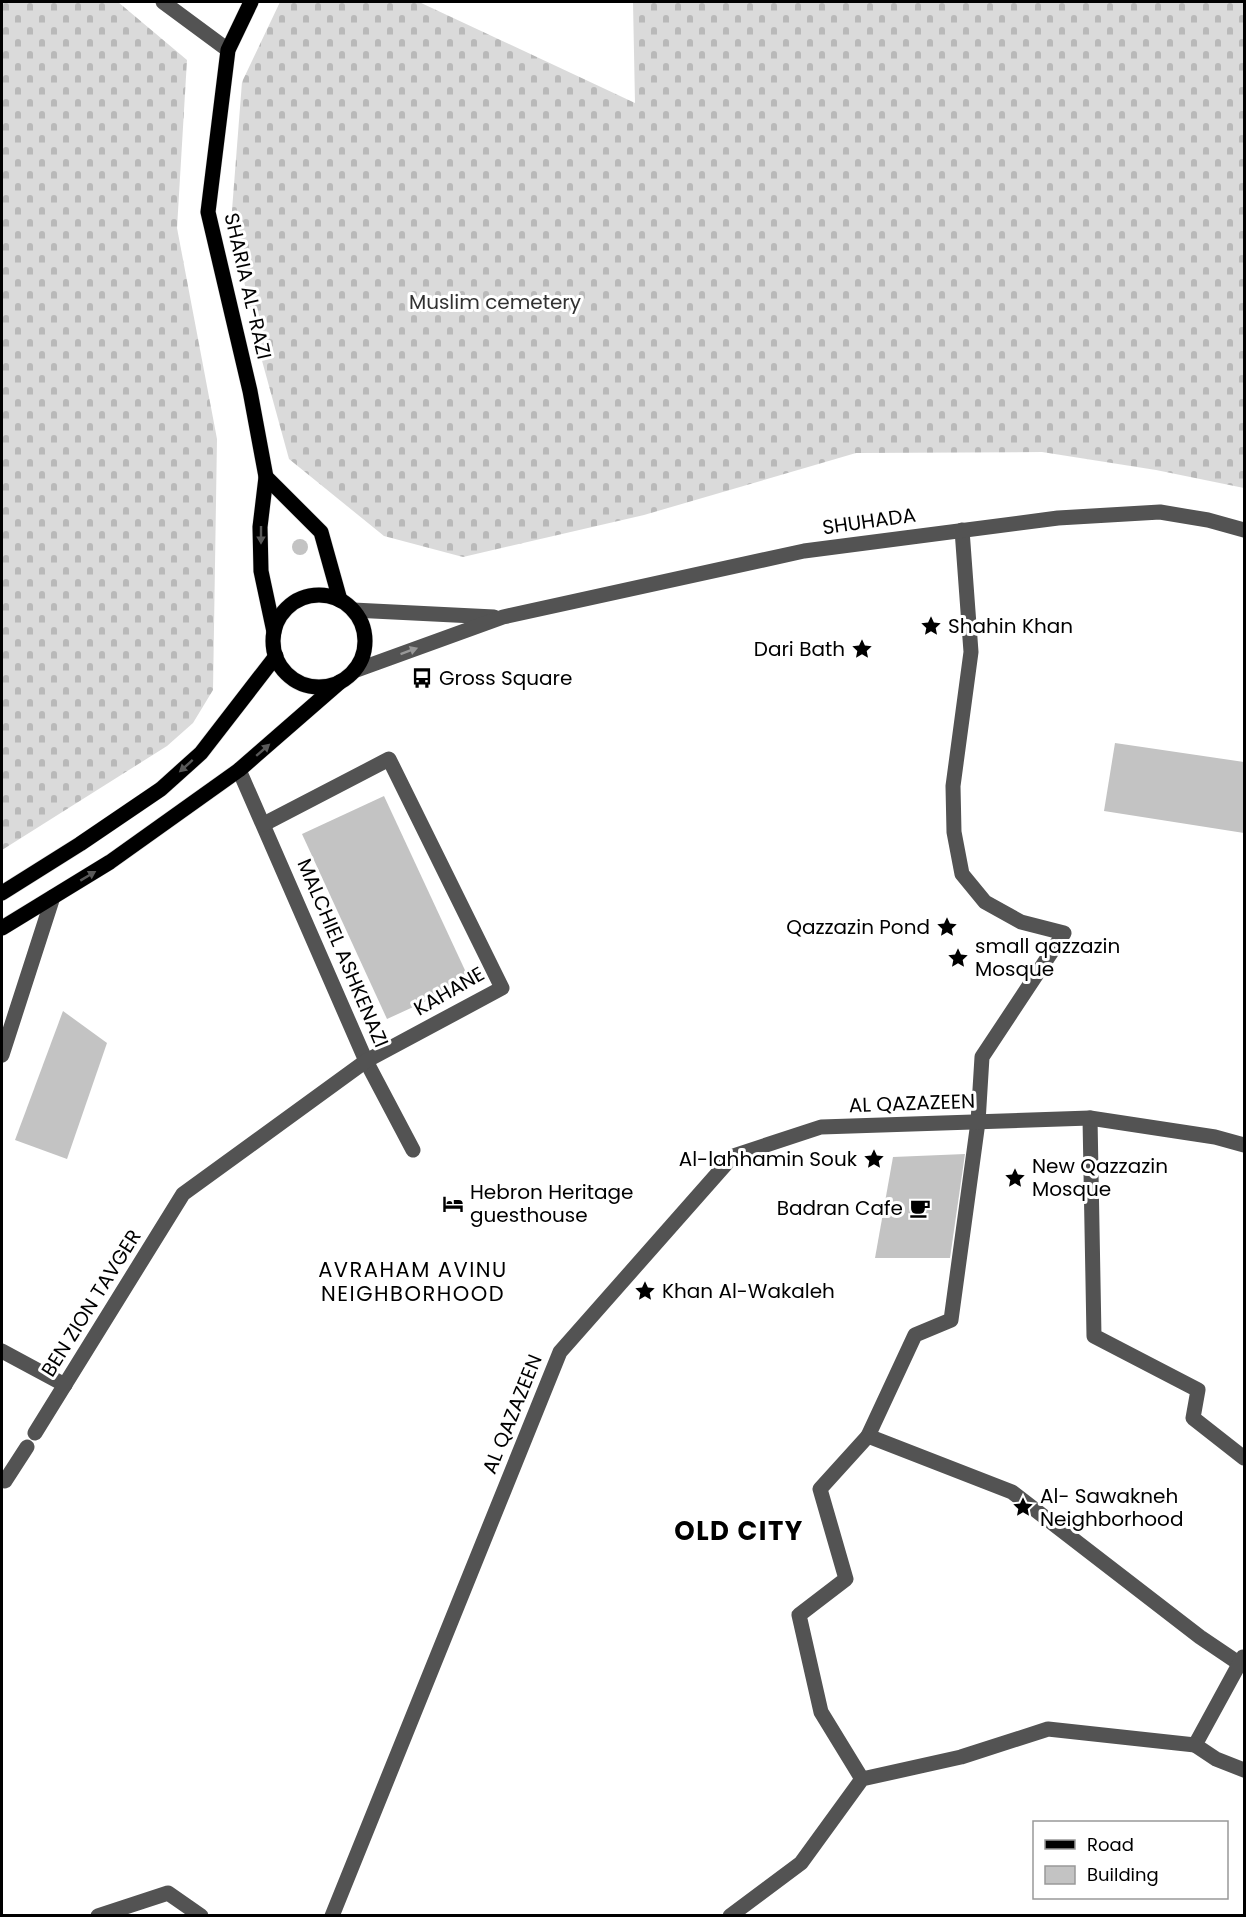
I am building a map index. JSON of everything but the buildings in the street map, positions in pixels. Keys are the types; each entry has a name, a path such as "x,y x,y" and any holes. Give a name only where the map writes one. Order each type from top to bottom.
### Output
{"main road":[{"name":"SHARIA AL-RAZI","path":"251,2 228,50 208,212 250,391 266,477 260,527 261,571 274,632"},
{"path":"266,477 321,532 340,600"},
{"path":"2,928 110,862 239,770 354,671 361,660 364,634 353,610 340,600 327,596 313,596 299,600 279,619 274,632 273,646 276,656 285,672 297,681 311,686 326,687 340,682"},
{"path":"2,893 161,789 201,753 276,656"}],"street":[{"path":"163,2 228,50"},
{"name":"SHUHADA","path":"503,617 804,551 1058,518 1160,512 1208,520 1245,530"},
{"path":"862,1779 821,1712 799,1615 846,1580 820,1489 868,1436 915,1335 951,1320 978,1122 982,1057 1064,933 1021,922 985,902 962,874 954,832 953,786 971,652 962,530"},
{"path":"353,610 503,617"},
{"path":"354,671 503,617"},
{"name":"KAHANE","path":"183,1194 366,1061 502,988 389,759 264,824"},
{"name":"MALCHIEL ASHKENAZI","path":"239,770 366,1061 412,1150"},
{"path":"2,1055 53,897"},
{"path":"1090,1118 1094,1336 1198,1390 1193,1418 1245,1458"},
{"name":"AL QAZAZEEN","path":"332,1915 560,1352 733,1156 820,1127 1090,1118 1215,1137 1245,1145"},
{"name":"BEN ZION TAVGER","path":"35,1433 183,1194"},
{"path":"2,1351 64,1385"},
{"path":"868,1436 1012,1492 1200,1637 1243,1660 1196,1745"},
{"path":"2,1479 5,1481 27,1447"},
{"path":"730,1916 801,1863 862,1779 961,1757 1048,1729 1196,1745 1216,1759 1245,1770"},
{"path":"98,1916 168,1893 201,1916"}],"green space":[{"path":"2,2 118,2 187,60 177,228 217,439 213,690 193,723 167,746 2,850"},
{"name":"Muslim cemetery","path":"280,2 419,2 635,103 633,2 1244,2 1244,488 1156,470 1042,452 856,453 644,515 463,557 384,536 289,459 261,357 231,223 242,82"}],"place":[{"name":"Shahin Khan","path":"931,626"},
{"name":"Dari Bath","path":"862,649"},
{"name":"Gross Square","path":"422,678"},
{"name":"Qazzazin Pond","path":"947,927"},
{"name":"small qazzazin Mosque","path":"958,958"},
{"name":"Al-lahhamin Souk","path":"874,1159"},
{"name":"New Qazzazin Mosque","path":"1015,1178"},
{"name":"Hebron Heritage guesthouse","path":"453,1204"},
{"name":"Badran Cafe","path":"920,1208"},
{"name":"Khan Al-Wakaleh","path":"645,1291"},
{"name":"Al- Sawakneh Neighborhood","path":"1023,1507"}],"district":[{"name":"AVRAHAM AVINU NEIGHBORHOOD","path":"413,1281"},
{"name":"OLD CITY","path":"739,1531"}]}
